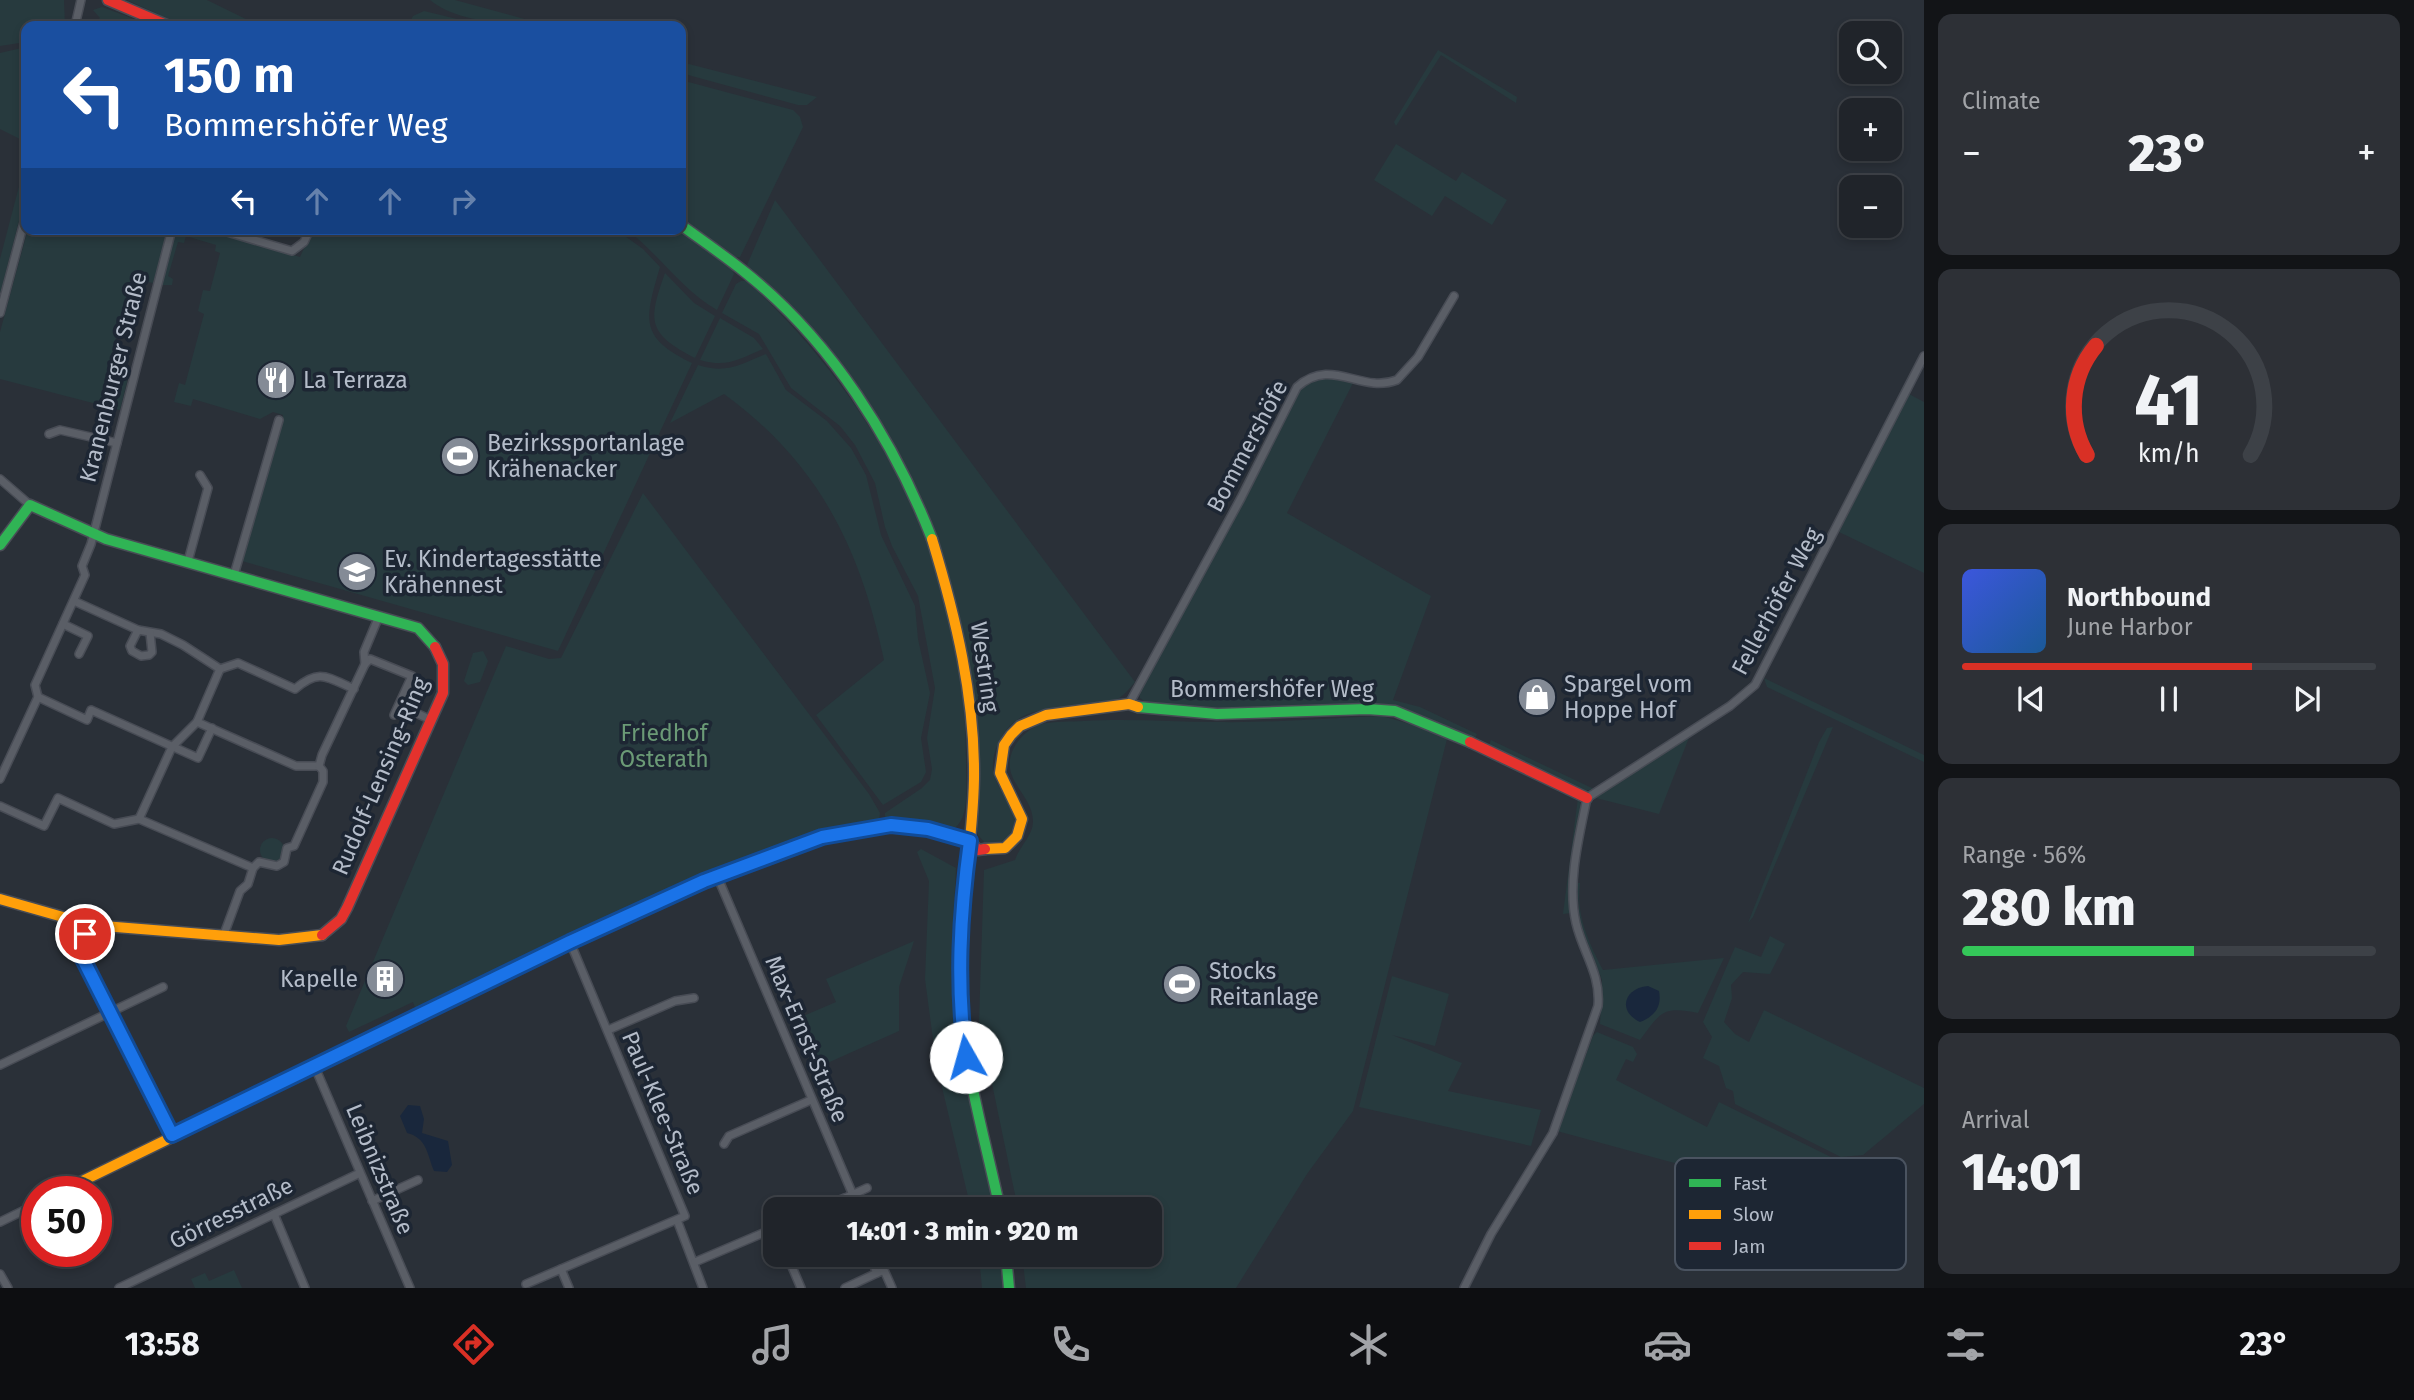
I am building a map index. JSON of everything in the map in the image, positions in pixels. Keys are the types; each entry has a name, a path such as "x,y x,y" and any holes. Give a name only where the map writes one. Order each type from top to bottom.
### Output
{"street":[{"path":"76,21 81,0"},
{"path":"108,0 157,21"},
{"name":"Westring","path":"686,229 740,268 817,342 879,427 921,507 950,592 967,673 974,778 958,946 958,1001 966,1057 997,1197"},
{"path":"0,313 21,234"},
{"name":"Kranenburger Straße","path":"0,779 38,697 35,685 85,575 82,566 93,534 170,235"},
{"path":"237,235 292,251 304,242 307,235"},
{"name":"Bommershöfe","path":"1129,704 1241,498 1297,387 1306,379 1321,373 1381,383 1397,380 1418,357 1454,296"},
{"name":"Fellerhöfer Weg","path":"1587,798 1730,706 1755,685 1924,356"},
{"path":"234,575 279,420"},
{"path":"49,434 60,430 117,443"},
{"path":"188,561 208,488 200,475"},
{"name":"Rudolf-Lensing-Ring","path":"0,479 30,505 93,534 418,628 438,649 446,671 443,693 341,919 327,933 310,940 223,937 91,925 0,899"},
{"path":"0,545 30,505"},
{"path":"74,601 138,630 183,645 216,664 238,663 295,689 309,677 323,675 354,689"},
{"path":"365,664 364,652 379,615"},
{"path":"62,624 88,636 79,654"},
{"path":"138,630 130,646 132,651 141,656 152,652 150,633"},
{"path":"319,766 365,664 370,659 412,676 394,715"},
{"path":"139,820 172,747 197,722 216,664"},
{"path":"38,697 87,719 91,710 198,758 212,729"},
{"name":"Bommershöfer Weg","path":"91,1176 570,942 718,878 822,837 891,825 928,829 970,841 978,850 997,851 1012,843 1021,828 1020,811 1005,788 1000,761 1004,745 1020,726 1046,715 1129,704 1145,709 1217,714 1395,711 1429,723 1587,798"},
{"path":"399,705 431,720"},
{"path":"197,722 296,766 319,766"},
{"path":"223,937 224,926 240,891 248,884 253,868 259,862 269,866 284,862 287,848 294,846 323,782 323,771 319,766"},
{"path":"0,806 44,826 58,798 114,824 139,820 253,868"},
{"path":"1464,1288 1491,1234 1553,1133 1598,1006 1600,990 1596,972 1579,933 1573,903 1587,798"},
{"name":"Max-Ernst-Straße","path":"718,878 853,1195"},
{"path":"91,925 85,934 82,957 172,1135"},
{"name":"Paul-Klee-Straße","path":"526,1284 685,1216 570,942"},
{"path":"1,1062 163,987"},
{"path":"608,1030 676,1001 694,998"},
{"name":"Leibnizstraße","path":"314,1065 410,1288"},
{"path":"724,1143 729,1136 811,1100"},
{"name":"Görresstraße","path":"119,1288 360,1173"},
{"path":"372,1200 418,1180"},
{"path":"848,1197 867,1188"},
{"path":"0,1222 21,1212"},
{"path":"274,1214 306,1288"},
{"path":"677,1220 695,1262 702,1288"},
{"path":"695,1262 763,1233"},
{"path":"792,1267 801,1288"},
{"path":"874,1267 877,1273"},
{"path":"1007,1267 1009,1288"},
{"path":"561,1269 569,1288"},
{"path":"845,1288 884,1270 892,1288"},
{"path":"0,1273 8,1288"}],"green space":[{"path":"0,0 64,0 65,21 21,21 21,43 0,46"},
{"path":"127,0 207,0 250,21 173,21"},
{"path":"430,0 455,0 532,21 483,21 442,8"},
{"path":"102,7 140,21 97,21 100,18 93,10"},
{"path":"424,11 465,21 410,21 413,16"},
{"path":"21,48 21,140 0,129 0,53"},
{"path":"1438,50 1517,97 1516,103 1441,55 1396,126 1394,122"},
{"path":"686,63 817,97 807,105 798,105 686,74"},
{"path":"686,81 793,110 800,117 803,127 740,257 734,257 686,223"},
{"path":"1396,144 1456,181 1462,172 1507,200 1492,225 1445,196 1432,216 1374,180"},
{"path":"21,179 21,213 0,294 0,259"},
{"path":"775,200 1135,682 1115,700 1100,705 1038,711 1012,724 1001,738 993,765 994,776 1015,818 1010,834 997,843 985,843 978,835 979,745 968,656 946,570 915,487 872,409 841,366 807,325 767,289 747,265"},
{"path":"26,235 168,235 153,283 131,278 112,354 128,378 120,410 0,379 0,332"},
{"name":"Bezirkssportanlage Krähenacker","path":"174,235 225,235 300,257 310,235 623,235 643,249 660,267 649,313 654,335 675,354 692,363 558,651 242,561 283,415 273,412 260,419 193,399 191,406 174,402 179,383 185,385 204,314 198,311 203,290 210,291 220,253 215,251 216,245 186,236 184,243 178,242 168,276 173,279 172,285 159,285"},
{"path":"633,235 686,235 730,266 734,274 717,310 692,292"},
{"path":"665,273 694,303 715,316 695,358 668,341 656,324 654,314"},
{"path":"747,281 796,331 840,384 877,440 909,500 934,562 952,627 963,695 966,803 961,821 949,831 885,818 885,813 930,780 932,769 927,738 935,688 918,596 892,546 875,483 855,445 840,426 791,388 759,334 722,313 736,284"},
{"path":"720,318 754,338 763,349 725,363 700,360"},
{"path":"766,354 786,390 827,421 851,448 866,475 881,535 915,606 918,639 930,693 921,738 926,772 921,782 883,805 816,715 884,660 862,581 831,511 786,449 724,394 670,423 698,365 725,368"},
{"path":"1322,375 1354,381 1287,513 1431,596 1393,700 1420,707 1477,734 1474,741 1404,710 1253,711 1148,704 1140,698 1139,689 1299,387"},
{"path":"1909,394 1924,402 1924,573 1839,532"},
{"name":"Friedhof Osterath","path":"643,493 869,794 880,813 879,822 720,870 416,1010 413,1002 349,1032 346,1026 506,646 549,659 561,658"},
{"path":"483,651 488,661 480,682 468,685 464,681 473,653"},
{"path":"1764,678 1924,755 1924,762 1767,687"},
{"name":"Stocks Reitanlage","path":"1382,716 1448,735 1353,1111 1307,1174 1236,1288 1026,1288 1023,1267 1162,1267 1162,1197 1016,1197 979,1021 984,870 1015,860 1033,822 1027,802 1012,776 1011,756 1024,735 1034,727 1052,722 1258,722"},
{"path":"1833,727 1753,917 1748,923 1819,742 1827,728"},
{"path":"1690,735 1659,814 1596,798 1601,792"},
{"path":"1491,740 1594,789 1584,791 1488,748"},
{"path":"1578,798 1582,808 1571,913 1563,914"},
{"path":"272,838 280,842 284,850 280,858 272,862 264,858 260,850 264,842"},
{"path":"921,849 956,868 952,949 956,1024 965,1077 993,1197 968,1197 936,1062 925,979 929,881 917,852"},
{"path":"1577,883 1580,883 1584,928 1603,970 1724,958 1698,1013 1677,1010 1663,1013 1640,1040 1600,1024 1602,980 1580,923"},
{"path":"1770,936 1785,944 1770,974 1743,972 1731,985 1732,998 1724,1022 1735,1034 1749,1042 1764,1010 1924,1088 1924,1104 1863,1155 1841,1157 1735,1104 1733,1091 1726,1088 1719,1066 1703,1058 1712,1037 1703,1022 1735,947 1761,957"},
{"path":"914,941 899,987 899,1031 814,1069 794,1020 836,1002 826,979"},
{"path":"1392,976 1449,994 1435,1046 1392,1035 1462,1063 1448,1091 1541,1110 1531,1146 1359,1107"},
{"path":"1597,1032 1633,1047 1637,1054 1633,1062 1626,1059 1616,1080 1707,1127 1719,1102 1833,1158 1675,1158 1675,1163 1557,1131 1593,1036"},
{"path":"980,1267 1002,1267 1003,1288 982,1288"},
{"path":"234,1270 242,1288 195,1288 191,1279 205,1273 209,1281"}],"water":[{"path":"1648,986 1659,991 1659,1002 1653,1014 1640,1022 1628,1012 1626,1001 1633,991"},
{"path":"408,1105 420,1106 424,1119 422,1133 448,1141 452,1165 447,1172 434,1171 422,1143 414,1135 407,1133 400,1116"}],"traffic: fast":[{"path":"686,229 777,300 832,361 878,429 932,539"},
{"path":"0,545 30,505 106,539 418,628 435,647"},
{"path":"1138,707 1217,714 1367,709 1395,711 1470,742"},
{"path":"960,939 960,1008 964,1042 997,1197"},
{"path":"1007,1267 1009,1288"}],"traffic: slow":[{"path":"932,539 949,598 971,718 974,779 960,939"},
{"path":"985,849 1005,848 1017,836 1022,819 1000,773 1004,745 1020,726 1046,715 1129,704 1138,707"},
{"path":"0,899 91,925 279,940 322,935"},
{"path":"93,1176 519,967"}],"traffic: jam":[{"path":"108,0 157,21"},
{"path":"322,935 341,919 347,908 443,693 443,664 435,647"},
{"path":"1470,742 1587,798"},
{"path":"519,967 704,881 823,837 891,825 911,826 970,841 978,850 985,849"}],"place":[{"name":"La Terraza","path":"276,380"},
{"name":"Bezirkssportanlage Krähenacker","path":"460,456"},
{"name":"Ev. Kindertagesstätte Krähennest","path":"357,572"},
{"name":"Spargel vom Hoppe Hof","path":"1537,697"},
{"name":"Kapelle","path":"385,979"},
{"name":"Stocks Reitanlage","path":"1182,984"}],"route":[{"path":"85,934 82,957 172,1135 500,975 704,881 822,837 891,825 911,826 970,841 958,946 958,1001 966,1057"}]}
